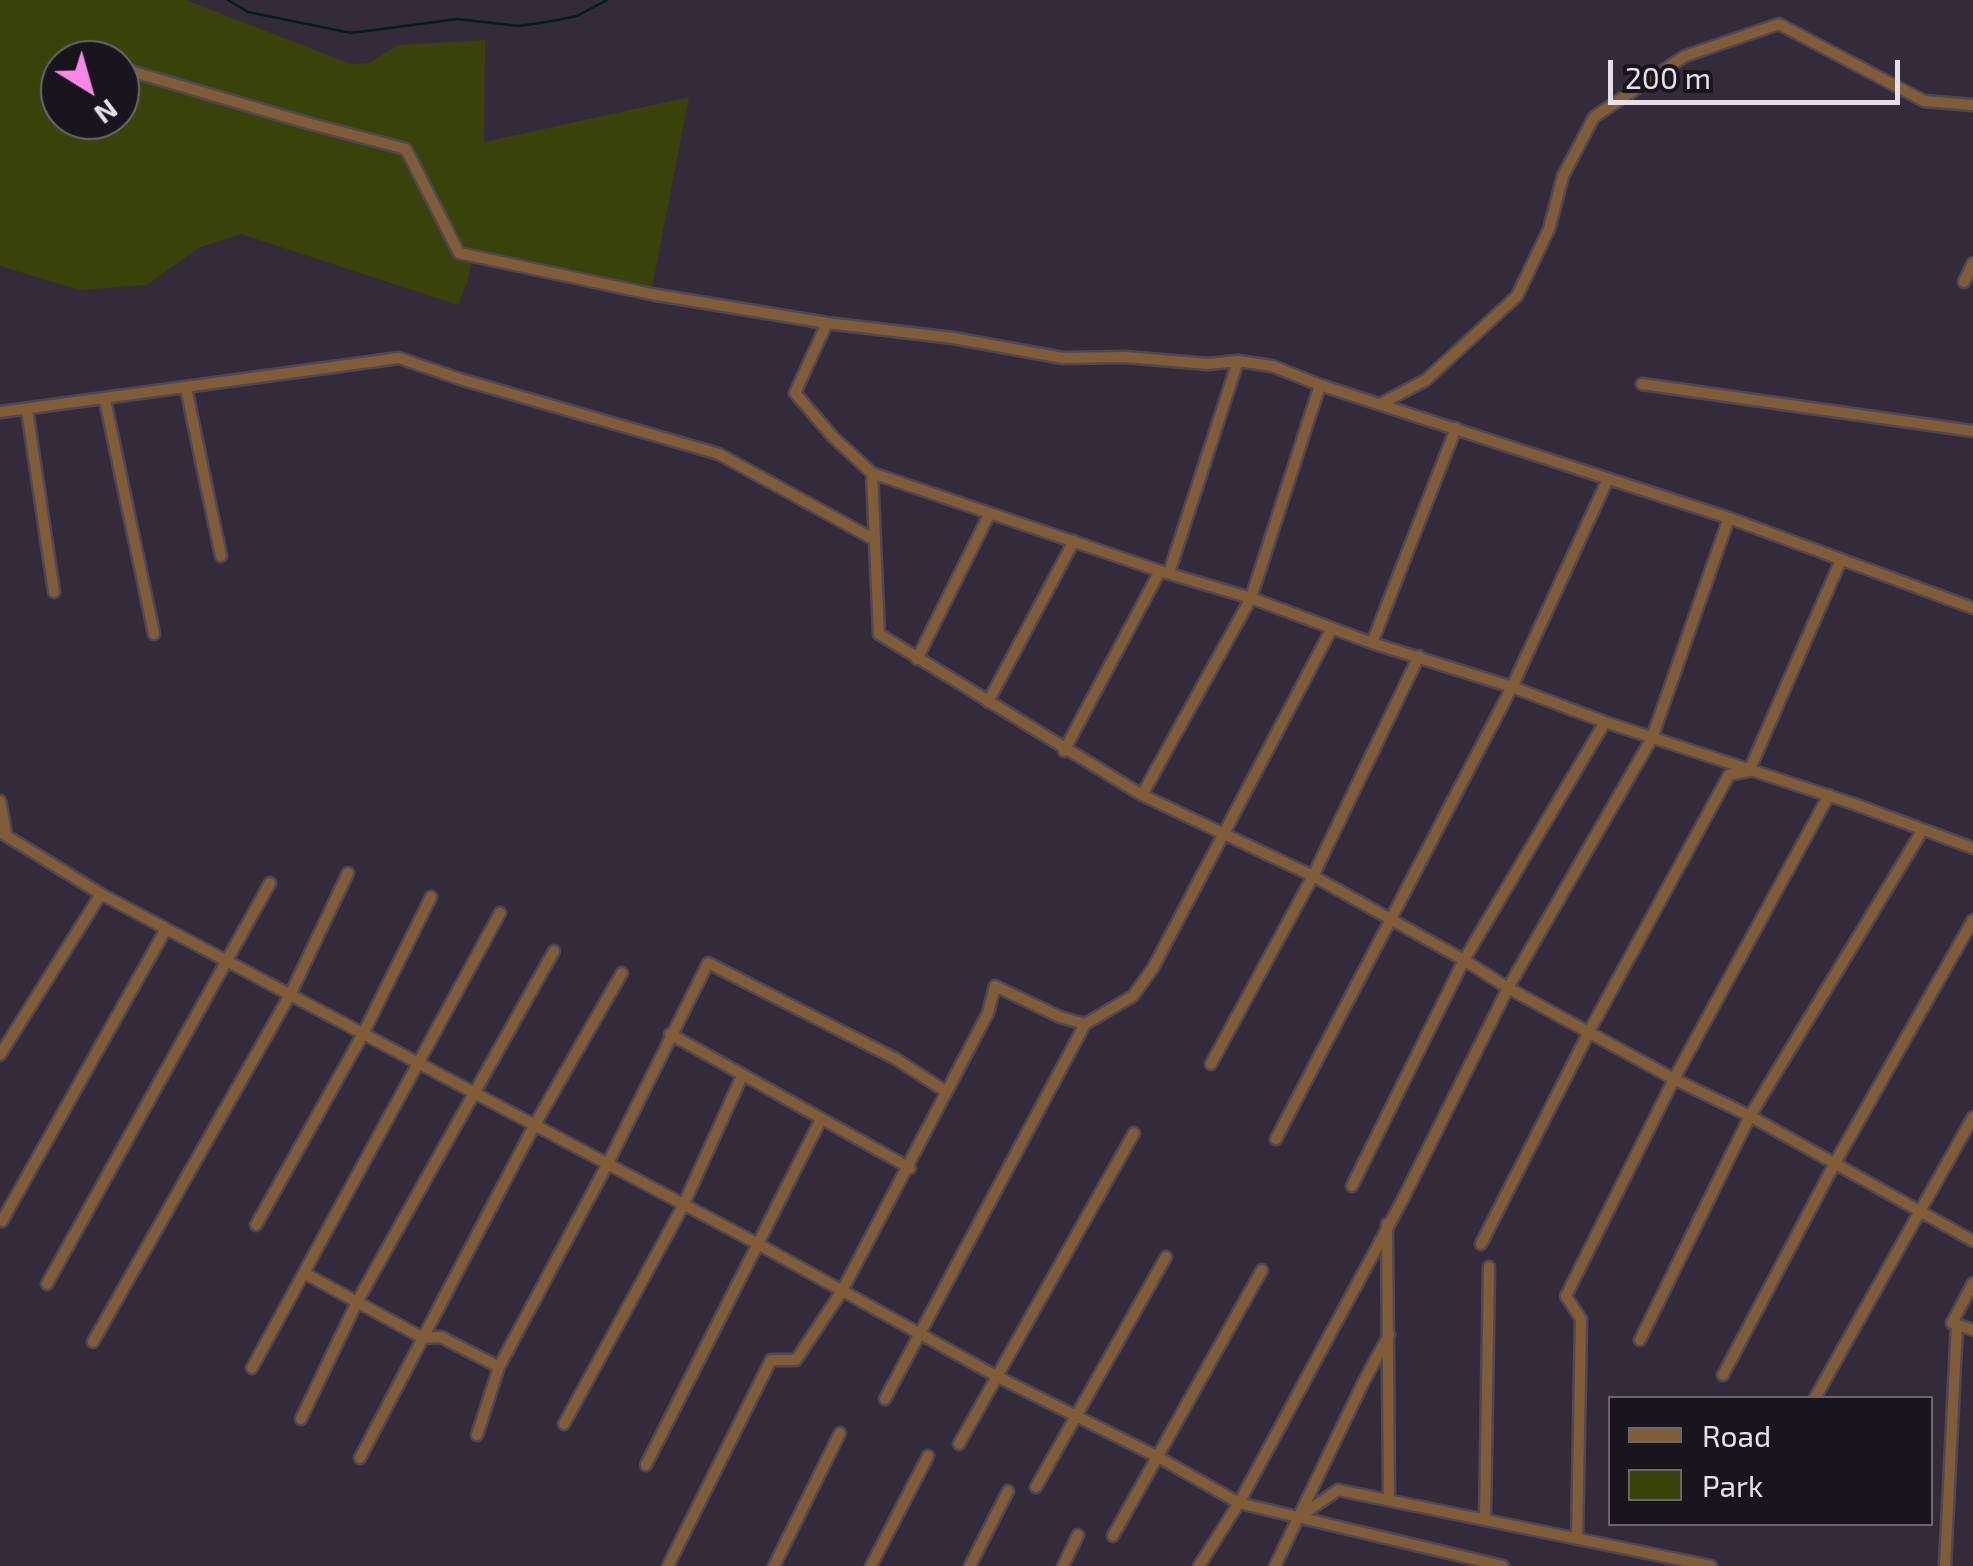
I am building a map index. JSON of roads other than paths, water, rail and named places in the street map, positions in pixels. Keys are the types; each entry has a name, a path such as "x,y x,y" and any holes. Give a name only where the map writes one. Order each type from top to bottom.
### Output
{"street":[{"path":"1380,404 1426,380 1517,296 1550,229 1563,176 1594,117 1685,56 1780,24 1924,101 1973,105"},
{"path":"140,74 406,149 459,253 652,294 1063,358 1126,357 1208,364 1238,361 1272,366 1729,518 1973,608"},
{"path":"1964,282 1973,262"},
{"path":"828,323 795,393 833,437 872,473 1512,687 1973,848"},
{"path":"0,412 398,358 460,380 719,454 875,540"},
{"path":"1064,751 1164,572 1238,361"},
{"path":"1642,384 1973,431"},
{"path":"1142,795 1250,598 1320,385"},
{"path":"186,388 221,556"},
{"path":"105,400 154,634"},
{"path":"26,410 54,592"},
{"path":"1372,643 1456,428"},
{"path":"872,473 879,634 1064,751 1142,795 1313,876 1508,988 1750,1116 1973,1242"},
{"path":"1276,1140 1512,687 1608,479"},
{"path":"917,659 990,513"},
{"path":"1198,1566 1239,1504 1403,1199 1508,988 1652,738 1729,518"},
{"path":"988,702 1074,541"},
{"path":"1749,771 1841,560"},
{"path":"886,1398 1085,1024 1133,996 1154,968 1332,628"},
{"path":"1211,1064 1313,876 1418,656"},
{"path":"1352,1186 1464,960 1605,722"},
{"path":"1481,1244 1590,1030 1729,776 1749,771"},
{"path":"1577,1539 1581,1320 1566,1296 1674,1079 1829,795"},
{"path":"0,801 5,816 3,833 101,894 758,1244 996,1376 1158,1457 1239,1504 1503,1566"},
{"path":"1640,1340 1750,1116 1922,830"},
{"path":"93,1342 291,993 348,873"},
{"path":"47,1284 270,882"},
{"path":"0,1055 101,894"},
{"path":"256,1225 363,1034 431,897"},
{"path":"252,1368 500,913"},
{"path":"1724,1375 1835,1164 1973,920"},
{"path":"2,1220 166,929"},
{"path":"301,1419 357,1302 554,951"},
{"path":"477,1435 499,1367 608,1165 708,963 896,1059 945,1090"},
{"path":"360,1458 534,1126 622,973"},
{"path":"668,1566 772,1360 796,1360 842,1291 910,1168 945,1090 988,1013 995,986 1085,1024"},
{"path":"670,1034 910,1168"},
{"path":"564,1424 684,1206 742,1076"},
{"path":"1816,1396 1973,1118"},
{"path":"646,1465 821,1119"},
{"path":"959,1444 1134,1133"},
{"path":"1387,1224 1389,1500"},
{"path":"1036,1486 1166,1257"},
{"path":"1486,1520 1489,1268"},
{"path":"1113,1536 1262,1270"},
{"path":"304,1273 422,1338 441,1337 499,1367"},
{"path":"1973,1283 1952,1323 1973,1330"},
{"path":"1945,1566 1958,1325"},
{"path":"1275,1566 1390,1334"},
{"path":"774,1566 840,1433"},
{"path":"871,1566 928,1456"},
{"path":"970,1566 1008,1490"},
{"path":"1299,1517 1338,1490 1711,1566"},
{"path":"1063,1566 1078,1535"}],"waterway":[{"path":"228,0 248,12 351,33 458,19 518,26 577,16 607,0"}]}
